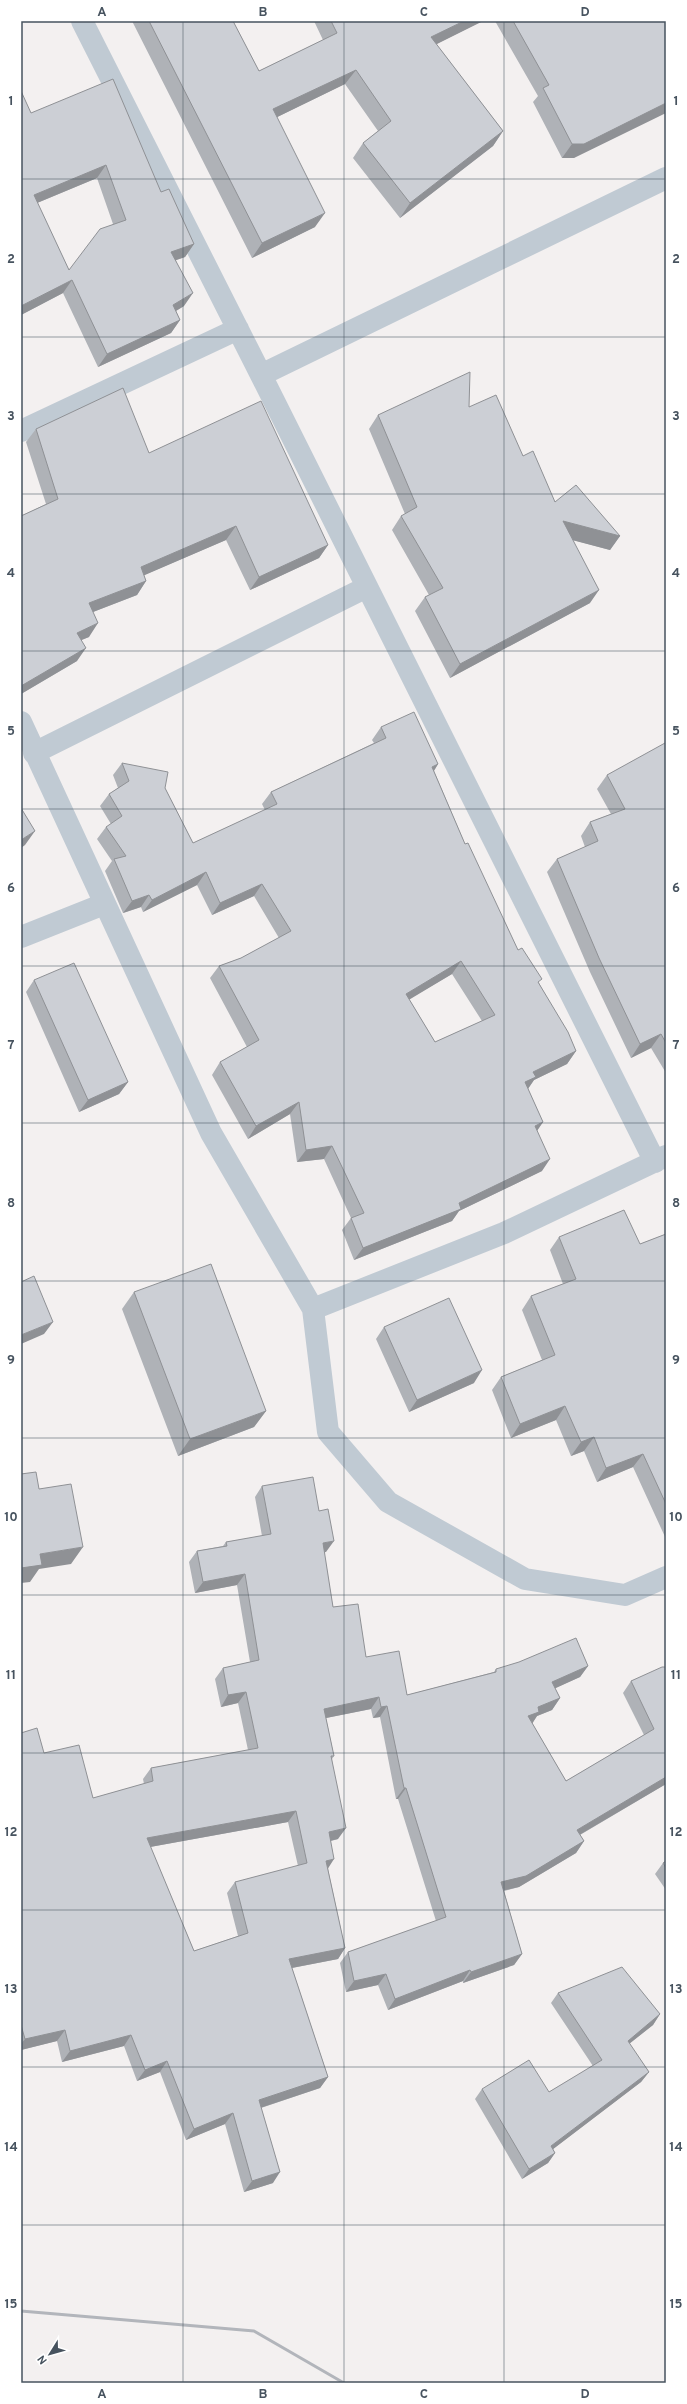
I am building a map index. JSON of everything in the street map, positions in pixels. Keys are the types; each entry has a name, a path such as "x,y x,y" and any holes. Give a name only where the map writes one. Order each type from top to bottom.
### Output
{"street":[{"path":"82,21 367,587 660,1159 504,1233 313,1308"},
{"path":"261,375 666,178"},
{"path":"21,431 238,329"},
{"path":"34,752 367,587"},
{"path":"21,722 210,1133 313,1308 328,1432 388,1502 525,1579 625,1595 666,1577"},
{"path":"21,937 104,904"}],"building":[{"path":"149,21 233,21 259,71 337,33 331,21 464,21 431,37 503,131 410,203 363,143 391,121 356,70 273,109 325,213 262,243"},
{"path":"513,21 666,21 666,103 584,144 572,144 543,88 549,85"},
{"path":"113,79 161,192 169,189 194,244 171,252 193,293 173,305 180,320 107,354 72,280 21,306 21,91 31,113","holes":["106,165 126,220 100,229 69,270 34,195"]},
{"path":"470,372 469,407 496,395 523,456 533,451 555,502 576,485 620,536 563,521 599,590 460,664 425,597 443,588 401,516 417,507 378,415"},
{"path":"123,388 149,453 261,401 328,545 259,577 236,526 141,567 146,581 89,603 98,623 77,633 86,648 21,686 21,516 58,499 36,429"},
{"path":"414,712 438,764 432,767 465,844 468,843 518,950 522,948 542,979 538,982 568,1032 576,1051 533,1072 536,1077 525,1082 543,1122 535,1126 550,1159 459,1203 461,1209 363,1248 351,1218 364,1213 332,1146 306,1150 299,1102 256,1126 220,1062 259,1040 219,966 241,958 291,931 262,884 220,903 206,872 152,900 149,895 132,901 114,859 126,856 106,827 122,816 109,794 129,781 122,763 168,772 165,788 193,843 277,804 271,792 386,738 381,727","holes":["461,961 495,1015 435,1042 406,994"]},
{"path":"665,743 666,1043 661,1034 640,1044 599,958 557,859 598,841 590,822 625,809 607,775"},
{"path":"21,808 35,831 21,840"},
{"path":"74,963 128,1082 88,1100 34,980"},
{"path":"624,1210 640,1244 666,1234 666,1504 643,1454 606,1468 594,1437 581,1442 565,1406 520,1424 501,1377 555,1355 531,1296 576,1279 559,1237"},
{"path":"211,1264 266,1411 190,1439 134,1292"},
{"path":"34,1276 53,1322 21,1335 21,1282"},
{"path":"449,1298 482,1370 417,1400 384,1327"},
{"path":"36,1472 39,1489 71,1484 83,1547 40,1554 42,1565 21,1568 21,1474"},
{"path":"313,1477 319,1511 328,1509 334,1541 323,1543 333,1607 358,1604 366,1657 399,1651 407,1695 496,1672 496,1669 519,1662 576,1638 588,1666 552,1682 560,1698 538,1707 539,1712 528,1716 566,1781 654,1729 631,1681 662,1667 666,1667 666,1777 577,1830 584,1841 526,1876 501,1882 522,1954 471,1972 470,1970 395,1999 386,1974 354,1981 348,1952 446,1917 406,1788 404,1788 387,1706 381,1707 379,1697 324,1709 334,1756 331,1756 346,1828 329,1832 334,1859 326,1861 345,1948 289,1959 328,2077 259,2100 280,2172 252,2181 233,2113 194,2129 167,2061 145,2070 131,2035 70,2051 65,2030 25,2039 21,2025 21,1733 37,1728 44,1753 79,1745 93,1798 153,1781 151,1768 258,1748 246,1692 228,1695 223,1668 259,1660 245,1574 203,1582 197,1551 227,1546 226,1542 271,1534 262,1486","holes":["296,1811 307,1863 235,1882 248,1933 194,1951 147,1838"]},
{"path":"666,1861 666,1868 663,1863"},
{"path":"622,1967 660,2014 628,2041 649,2072 551,2146 555,2153 529,2169 482,2089 529,2060 549,2092 602,2060 558,1993"}],"railway":[{"path":"21,2311 254,2331 344,2383"}]}
